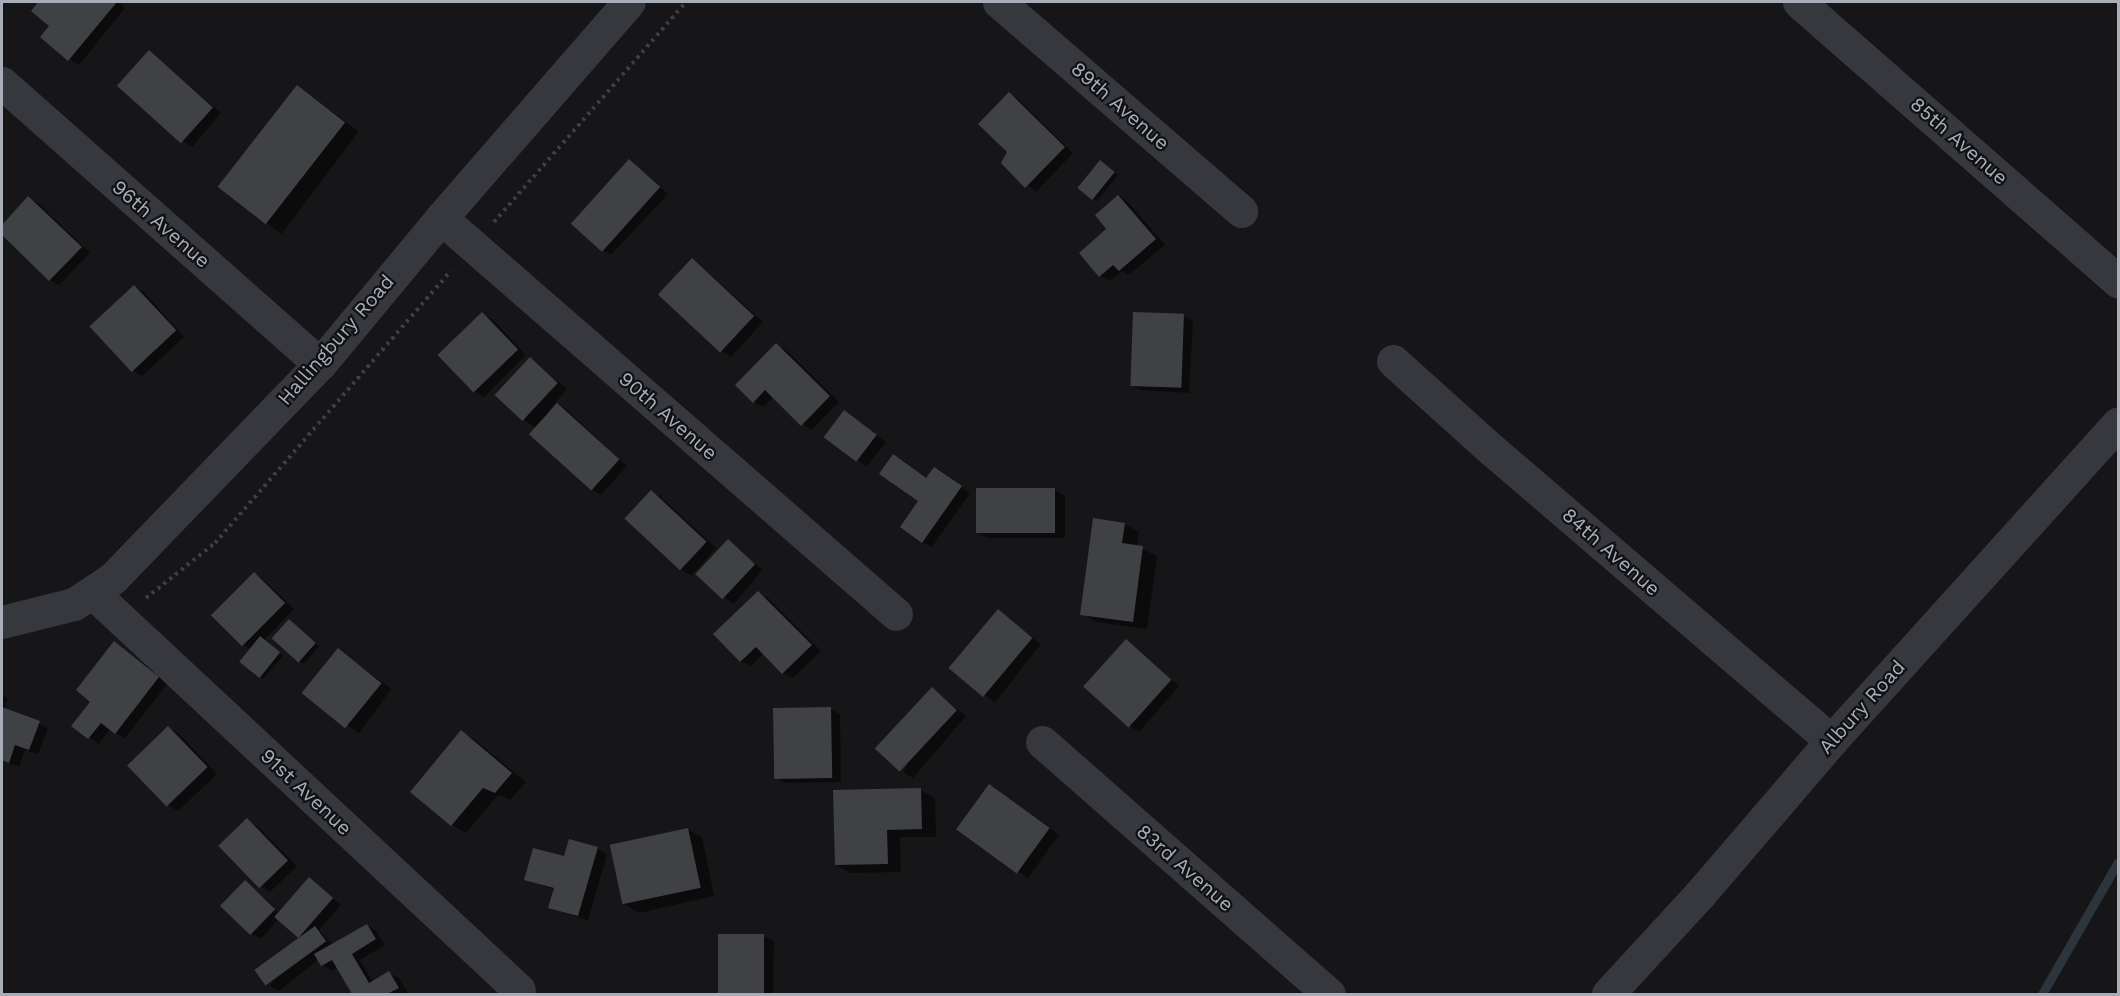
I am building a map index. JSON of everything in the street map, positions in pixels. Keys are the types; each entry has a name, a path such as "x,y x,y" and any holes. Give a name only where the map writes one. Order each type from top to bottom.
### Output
{"street":[{"name":"Hallingbury Road","path":"2,622 74,604 112,578 320,364 441,218 629,2"},
{"name":"89th Avenue","path":"999,2 1241,211"},
{"name":"85th Avenue","path":"1799,2 2118,281"},
{"name":"96th Avenue","path":"2,83 320,364"},
{"name":"90th Avenue","path":"441,218 896,614"},
{"name":"84th Avenue","path":"1394,361 1492,450 1831,741"},
{"name":"Albury Road","path":"1608,994 1700,894 1831,741 2118,423"},
{"name":"91st Avenue","path":"93,593 519,990"},
{"name":"83rd Avenue","path":"1042,742 1329,994"}],"building":[{"path":"38,2 117,2 68,61 40,37 49,26 31,11"},
{"path":"149,50 213,108 181,143 117,86"},
{"path":"297,85 345,123 266,224 218,187"},
{"path":"1009,92 1065,147 1025,188 1001,163 1007,152 978,124"},
{"path":"629,159 660,187 602,252 571,224"},
{"path":"1100,160 1115,172 1092,200 1077,188"},
{"path":"1118,195 1156,239 1119,271 1113,265 1099,277 1079,253 1106,229 1095,215"},
{"path":"28,196 82,247 49,281 2,235 2,225"},
{"path":"692,258 754,316 720,353 658,295"},
{"path":"134,285 176,330 132,372 89,327"},
{"path":"482,312 518,349 474,392 437,355"},
{"path":"1133,312 1184,314 1181,388 1130,386"},
{"path":"776,343 830,396 801,426 765,390 753,403 735,385"},
{"path":"530,357 558,383 522,421 495,395"},
{"path":"557,403 619,459 591,490 529,434"},
{"path":"844,410 877,435 856,462 824,437"},
{"path":"893,454 926,478 934,467 962,486 922,543 900,527 918,501 879,474"},
{"path":"976,488 1055,488 1055,533 976,533"},
{"path":"651,490 707,542 680,570 624,519"},
{"path":"1093,518 1125,523 1122,543 1143,546 1133,622 1080,615"},
{"path":"728,539 755,564 722,599 695,574"},
{"path":"254,572 285,603 242,646 211,615"},
{"path":"758,591 812,645 782,674 756,647 740,662 713,634"},
{"path":"998,609 1032,638 983,697 949,668"},
{"path":"289,619 316,643 298,662 272,638"},
{"path":"260,636 280,652 259,678 239,662"},
{"path":"1126,639 1171,680 1129,727 1083,687"},
{"path":"114,641 159,677 115,734 101,723 88,739 71,726 90,702 76,690"},
{"path":"338,648 382,683 345,728 301,693"},
{"path":"932,687 957,710 900,772 875,748"},
{"path":"2,707 40,721 29,750 15,745 9,763 2,760"},
{"path":"831,707 832,778 774,779 773,708"},
{"path":"168,726 208,767 167,807 127,766"},
{"path":"461,730 512,773 495,793 483,788 451,826 410,792"},
{"path":"989,784 1050,828 1017,873 956,829"},
{"path":"921,788 922,829 887,830 888,864 835,865 833,790"},
{"path":"247,818 288,860 259,888 218,846"},
{"path":"688,828 701,888 622,904 610,845"},
{"path":"569,839 598,847 578,916 548,908 554,888 524,880 533,848 564,856"},
{"path":"309,877 333,898 298,938 274,917"},
{"path":"245,880 275,909 250,935 220,906"},
{"path":"367,924 376,939 352,954 369,983 389,971 399,988 387,994 352,994 332,960 321,966 314,954"},
{"path":"315,926 326,941 265,985 254,970"},
{"path":"718,934 764,934 764,994 718,994"}],"waterway":[{"path":"2042,994 2118,862"}]}
